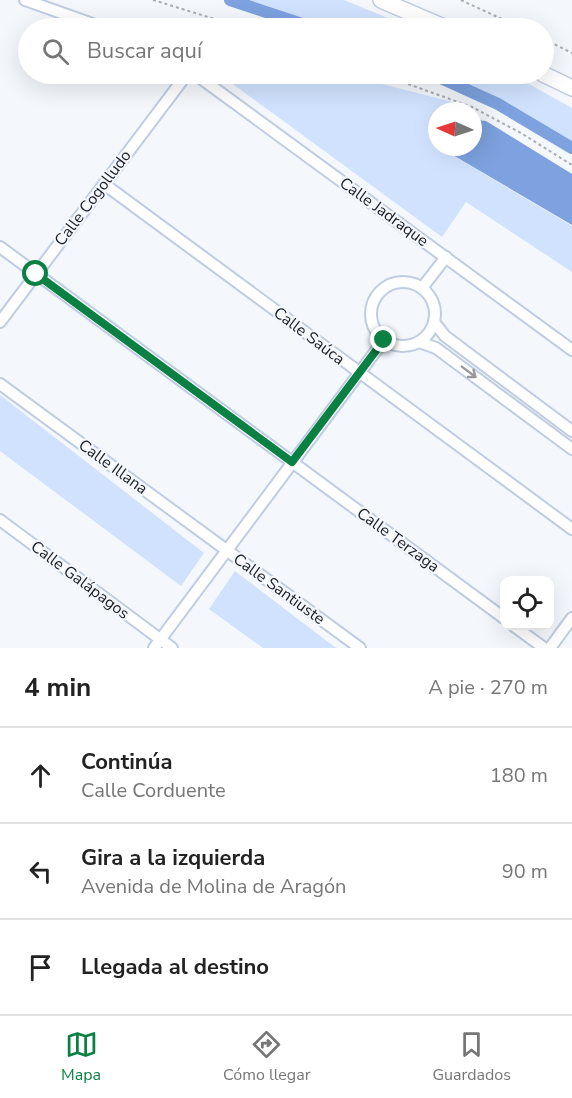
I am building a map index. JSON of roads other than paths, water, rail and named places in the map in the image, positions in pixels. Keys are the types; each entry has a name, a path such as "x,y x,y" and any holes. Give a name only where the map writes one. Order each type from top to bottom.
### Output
{"main road":[{"path":"381,0 423,18"},
{"path":"554,79 572,88"}],"street":[{"path":"25,0 76,18"},
{"name":"Calle Cogolludo","path":"0,322 179,84"},
{"name":"Calle Jadraque","path":"209,84 572,350"},
{"name":"Calle Saúca","path":"104,183 572,530"},
{"name":"Calle Terzaga","path":"0,247 500,615"},
{"path":"422,288 446,257"},
{"path":"398,282 410,283 422,288 430,297 434,309 434,322 429,333 419,342 401,346 384,340 375,331 371,319 371,306 386,286 398,282"},
{"path":"434,322 445,336 572,431"},
{"path":"157,644 384,340"},
{"path":"419,342 436,348 572,450"},
{"name":"Calle Illana","path":"0,384 227,550"},
{"name":"Calle Galápagos","path":"0,520 157,644 172,648"},
{"name":"Calle Santiuste","path":"227,550 360,648"},
{"path":"550,648 572,618"},
{"path":"519,630 544,648"}],"water":[{"path":"482,121 572,174 572,225 454,156 482,156"}],"waterway":[{"path":"230,0 284,18"},
{"path":"454,84 498,104 572,148"}]}
